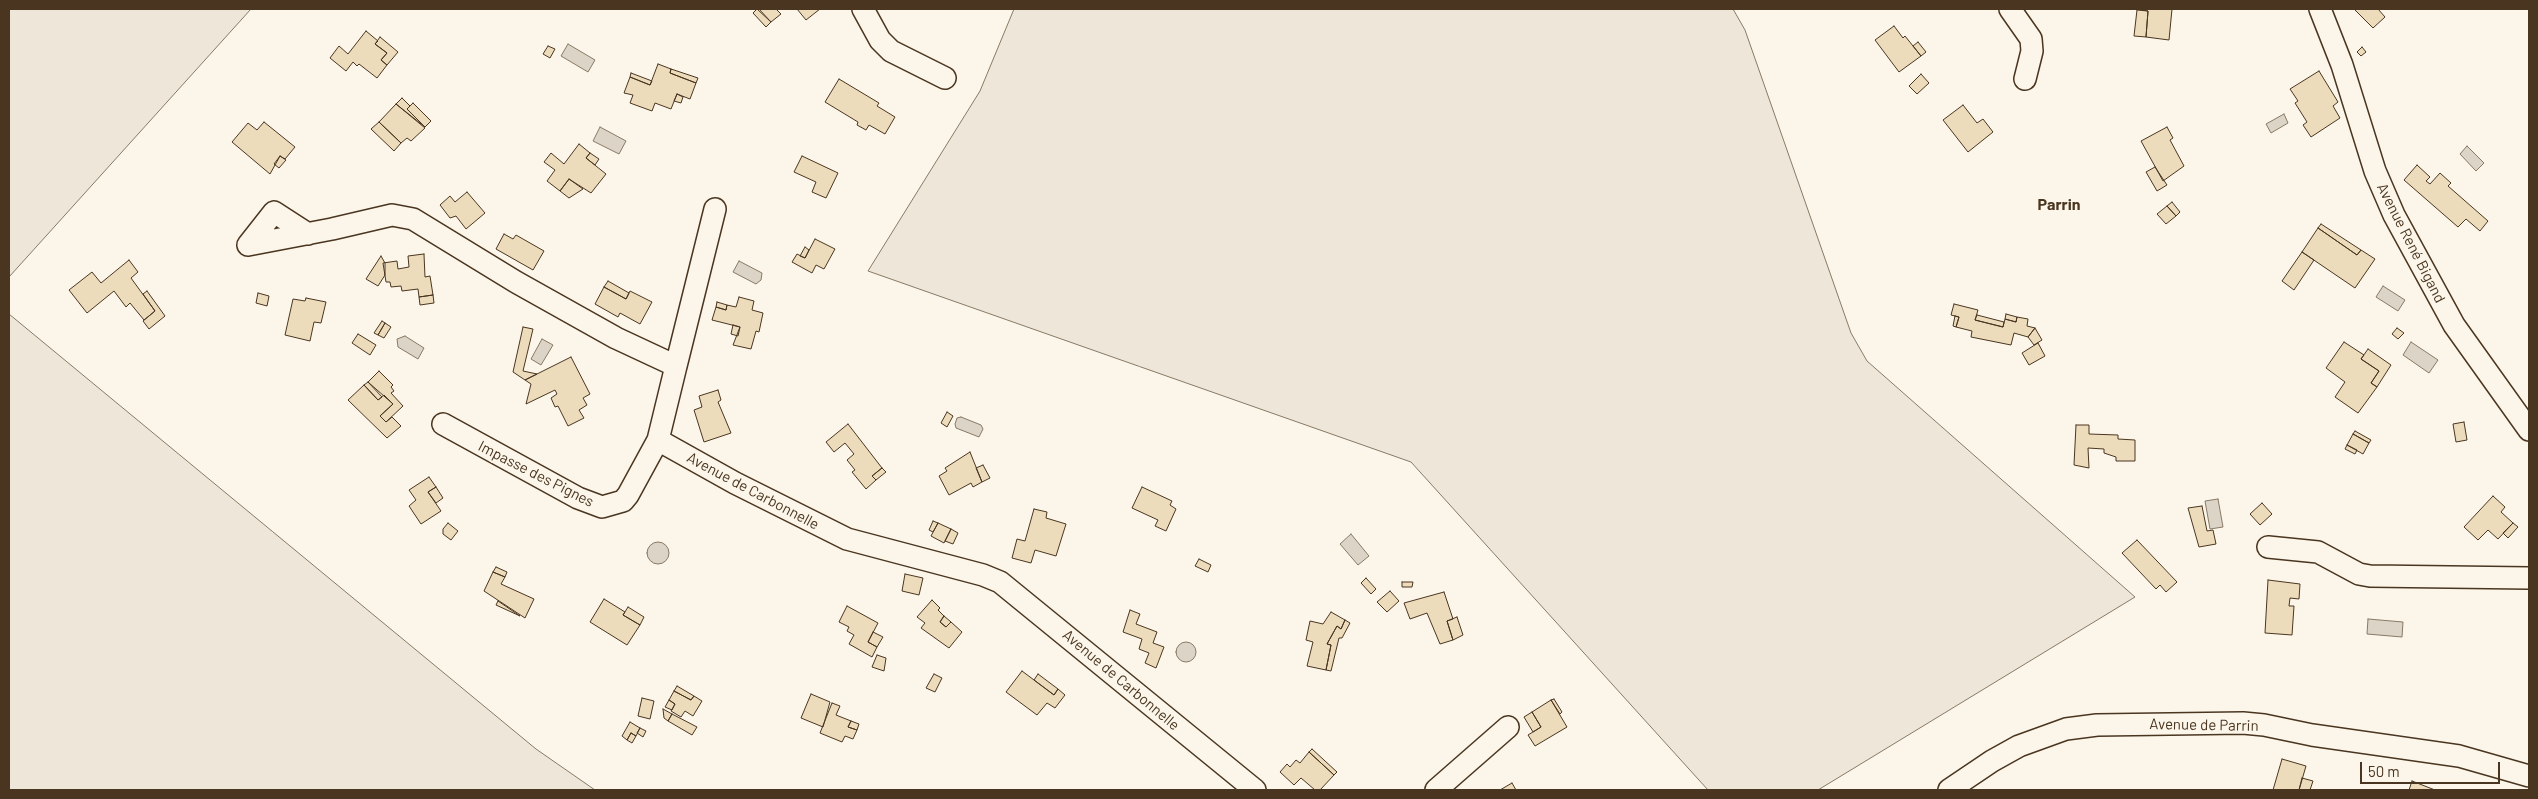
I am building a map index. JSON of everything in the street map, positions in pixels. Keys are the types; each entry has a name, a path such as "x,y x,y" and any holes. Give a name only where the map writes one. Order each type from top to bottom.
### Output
{"street":[{"path":"863,9 880,40 890,51 945,78"},
{"path":"2010,9 2031,39 2032,51 2025,79"},
{"name":"Avenue René Bigand","path":"2320,9 2342,65 2375,171 2394,215 2454,325 2529,430"},
{"path":"658,440 715,209"},
{"path":"308,234 392,216 413,219 516,282 616,338 676,366"},
{"name":"Impasse des Pignes","path":"443,424 578,498 602,507 623,500 628,495 658,440"},
{"name":"Avenue de Carbonnelle","path":"658,440 735,483 847,539 983,575 1000,582 1255,790"},
{"path":"2268,547 2318,552 2358,574 2370,576 2529,578"},
{"name":"Avenue de Parrin","path":"1948,790 2019,746 2066,729 2097,725 2243,723 2264,725 2312,735 2459,756 2529,776"},
{"path":"1436,790 1508,727"}],"shaded area":[{"path":"9,9 251,9 9,277"},
{"path":"1014,9 1733,9 1745,30 1851,333 1867,361 2135,597 1818,790 1708,790 1411,462 868,271 980,91"},
{"path":"568,44 595,60 588,72 561,56"},
{"path":"2284,114 2288,123 2271,133 2266,124"},
{"path":"600,127 626,141 619,154 593,141"},
{"path":"2467,146 2484,163 2476,171 2460,154"},
{"path":"739,261 762,273 761,280 756,284 733,272"},
{"path":"2383,286 2405,300 2398,311 2376,297"},
{"path":"9,314 536,749 595,790 9,790"},
{"path":"405,336 424,348 418,359 398,347 397,339"},
{"path":"542,339 553,345 541,365 531,359"},
{"path":"2411,342 2438,360 2429,373 2403,355"},
{"path":"961,417 981,425 983,429 979,437 956,428 957,418"},
{"path":"2218,499 2223,527 2210,529 2205,501"},
{"path":"1351,534 1369,556 1358,565 1340,544"},
{"path":"658,542 666,545 669,553 666,561 658,564 650,561 647,553 650,545"},
{"path":"2368,619 2403,622 2402,637 2367,634"},
{"path":"1182,642 1190,642 1196,648 1196,656 1190,662 1182,662 1176,656 1176,648"}],"building":[{"path":"757,9 771,22 766,27 753,13"},
{"path":"759,9 776,9 781,14 771,22"},
{"path":"797,9 820,9 806,20"},
{"path":"2136,9 2172,9 2169,40 2146,37 2148,11"},
{"path":"2354,9 2378,9 2385,17 2373,28"},
{"path":"2137,10 2148,11 2146,37 2134,36"},
{"path":"1894,26 1921,56 1899,72 1875,40"},
{"path":"366,31 378,41 375,44 387,53 381,60 387,65 377,78 359,64 357,66 353,62 346,71 330,58 339,46 348,54"},
{"path":"380,37 398,52 387,65 381,60 387,53 375,44"},
{"path":"1918,42 1926,52 1921,56 1913,46"},
{"path":"548,46 555,49 550,58 543,54"},
{"path":"2362,47 2366,52 2361,56 2357,52"},
{"path":"658,64 671,69 670,73 696,83 690,99 677,94 671,109 655,103 652,111 630,103 633,95 624,93 630,77 650,85"},
{"path":"671,69 698,78 696,83 670,73"},
{"path":"2319,71 2338,102 2333,106 2340,118 2311,137 2303,125 2307,122 2295,103 2298,101 2290,89"},
{"path":"631,73 652,81 650,85 630,77"},
{"path":"1921,74 1929,83 1917,94 1909,86"},
{"path":"839,79 879,103 877,106 895,117 885,134 869,125 866,130 857,125 858,122 825,102"},
{"path":"677,94 683,97 681,103 674,101"},
{"path":"402,98 410,106 407,109 425,127 396,104"},
{"path":"413,103 431,121 425,127 407,109"},
{"path":"396,104 425,128 411,141 407,138 401,143 379,122"},
{"path":"1963,105 1977,123 1983,119 1993,132 1968,152 1943,120"},
{"path":"264,122 295,147 285,159 280,156 270,174 232,142 248,123 257,130"},
{"path":"379,122 401,143 394,151 371,129"},
{"path":"2167,127 2173,138 2170,140 2184,166 2163,181 2141,141"},
{"path":"579,144 590,153 586,158 606,174 591,193 569,179 560,191 547,181 555,170 544,162 551,153 564,164"},
{"path":"590,153 599,159 595,165 586,158"},
{"path":"280,156 286,160 279,168 274,164"},
{"path":"802,156 838,173 826,198 812,192 816,182 794,172"},
{"path":"2417,165 2430,177 2426,181 2430,184 2440,173 2451,183 2448,186 2488,221 2480,231 2466,219 2458,227 2404,180"},
{"path":"2155,167 2167,185 2157,191 2146,172"},
{"path":"569,179 583,189 569,198 560,191"},
{"path":"467,192 485,213 466,229 456,216 450,218 440,205 450,196 455,202"},
{"path":"2172,202 2180,212 2176,216 2167,206"},
{"path":"2167,206 2176,216 2166,224 2157,214"},
{"path":"2321,224 2361,250 2357,255 2318,228"},
{"path":"2318,228 2357,255 2361,250 2375,259 2355,288 2302,252"},
{"path":"504,234 513,239 516,235 544,251 533,270 496,249"},
{"path":"815,239 835,249 824,269 816,265 812,273 792,262 797,254 805,258"},
{"path":"805,247 809,250 805,258 800,256"},
{"path":"2302,252 2314,260 2294,290 2282,281"},
{"path":"424,254 425,277 430,276 433,295 419,297 418,289 402,291 401,286 391,287 390,282 386,282 383,263 397,261 398,269 409,267 408,256"},
{"path":"381,256 385,263 385,275 378,286 366,279"},
{"path":"129,260 138,272 131,278 155,311 144,320 130,303 126,307 114,291 87,313 69,290 92,272 101,283"},
{"path":"608,281 629,293 626,299 604,287"},
{"path":"604,287 626,299 630,291 652,302 640,324 620,313 618,317 595,304"},
{"path":"147,291 165,316 149,329 143,321 155,311 143,294"},
{"path":"258,293 269,296 267,306 256,303"},
{"path":"433,295 434,303 420,305 419,297"},
{"path":"739,297 754,301 752,310 763,313 759,332 756,331 751,349 733,345 740,327 712,320 716,307 726,310 727,305 736,307"},
{"path":"306,298 326,302 321,323 314,322 310,341 285,335 293,299 305,301"},
{"path":"717,302 727,305 726,310 716,307"},
{"path":"1954,304 1978,310 1975,320 2003,327 2005,319 2016,322 2017,317 2028,319 2027,326 2035,328 2028,337 2014,333 2011,345 1971,337 1972,331 1956,327 1959,317 1951,315"},
{"path":"2006,314 2017,317 2016,322 2005,319"},
{"path":"1977,315 2004,322 2003,327 1975,320"},
{"path":"1955,316 1959,317 1956,327 1953,326"},
{"path":"382,321 385,323 378,335 374,333"},
{"path":"385,323 391,327 384,338 378,335"},
{"path":"733,325 740,327 738,336 731,334"},
{"path":"523,327 533,329 523,371 537,374 525,380 513,372"},
{"path":"2035,328 2042,340 2034,345 2028,337"},
{"path":"2397,328 2404,333 2398,339 2392,334"},
{"path":"358,334 376,345 370,355 352,343"},
{"path":"2344,342 2364,355 2361,359 2379,371 2371,383 2377,387 2358,413 2335,397 2345,382 2326,368"},
{"path":"2038,343 2045,356 2029,365 2022,353"},
{"path":"2368,349 2391,365 2377,387 2371,383 2379,371 2361,359"},
{"path":"571,357 590,394 583,398 587,405 579,410 584,418 568,426 558,406 555,407 551,398 557,394 555,390 526,404 531,384 525,380"},
{"path":"379,371 393,385 391,387 394,391 391,393 403,406 386,422 380,416 393,404 368,382"},
{"path":"368,382 382,397 378,400 364,385"},
{"path":"364,385 378,400 384,395 393,404 380,416 386,422 392,417 401,426 387,438 348,400"},
{"path":"718,390 721,400 718,402 731,433 704,442 694,410 702,407 699,396"},
{"path":"947,412 953,416 947,427 941,423"},
{"path":"2464,422 2467,440 2456,442 2453,424"},
{"path":"848,424 882,468 872,476 876,480 866,489 852,472 855,470 847,460 854,454 845,443 834,452 826,442"},
{"path":"2076,425 2089,425 2089,434 2118,435 2118,439 2135,440 2135,461 2116,461 2116,457 2104,453 2104,449 2088,448 2089,468 2074,465"},
{"path":"2355,431 2371,440 2369,443 2353,434"},
{"path":"2353,434 2369,443 2363,454 2347,445"},
{"path":"2347,445 2357,450 2355,454 2345,449"},
{"path":"970,452 982,482 973,487 971,483 949,495 939,476 947,471 945,468"},
{"path":"983,465 990,478 982,482 976,468"},
{"path":"882,468 886,472 876,480 872,476"},
{"path":"429,477 436,487 428,492 441,511 421,524 409,506 416,500 409,490"},
{"path":"436,487 443,498 436,503 428,492"},
{"path":"1142,487 1172,501 1170,505 1176,509 1166,531 1155,526 1158,520 1132,508"},
{"path":"2493,496 2505,507 2501,512 2513,523 2498,539 2488,530 2478,540 2464,527"},
{"path":"2262,503 2272,514 2260,525 2250,514"},
{"path":"2202,506 2207,531 2213,530 2216,544 2199,547 2188,508"},
{"path":"1034,509 1047,512 1046,518 1066,524 1056,556 1035,550 1031,563 1012,558 1017,539 1025,541"},
{"path":"933,521 938,523 933,532 929,530"},
{"path":"448,523 458,531 451,540 443,534 443,529"},
{"path":"938,523 951,529 944,543 931,536"},
{"path":"2513,523 2518,527 2508,538 2503,533"},
{"path":"951,529 958,533 953,544 945,541"},
{"path":"2137,540 2177,582 2166,592 2160,585 2156,589 2122,553"},
{"path":"1199,559 1211,565 1208,572 1195,566"},
{"path":"496,567 507,572 505,577 493,572"},
{"path":"493,572 505,577 501,584 534,599 525,618 484,591"},
{"path":"905,574 923,578 919,595 902,591"},
{"path":"1366,578 1376,589 1371,594 1361,583"},
{"path":"2268,580 2300,584 2299,599 2290,598 2289,606 2294,606 2292,635 2265,633"},
{"path":"1402,582 1413,582 1412,587 1402,587"},
{"path":"1390,591 1399,601 1387,612 1377,602"},
{"path":"1444,592 1453,619 1447,621 1453,640 1440,644 1427,613 1410,619 1404,603"},
{"path":"604,599 625,612 623,615 640,625 627,645 590,622"},
{"path":"932,600 940,608 938,610 944,616 940,622 946,627 951,622 962,632 949,648 921,628 925,623 917,617"},
{"path":"498,601 520,616 496,605"},
{"path":"847,606 878,623 868,642 877,647 872,657 849,644 854,635 847,631 849,627 839,622"},
{"path":"628,607 644,617 640,625 623,615"},
{"path":"1130,610 1140,614 1136,624 1157,632 1153,643 1164,647 1156,668 1145,663 1149,653 1139,649 1142,639 1123,632"},
{"path":"1331,612 1345,620 1341,629 1337,626 1327,644 1331,645 1326,670 1307,666 1313,642 1306,640 1310,621 1323,624"},
{"path":"944,616 951,622 946,627 940,622"},
{"path":"1457,617 1463,635 1453,640 1447,621"},
{"path":"1345,620 1350,623 1342,638 1339,638 1331,671 1326,670 1331,645 1327,644 1337,626 1341,629"},
{"path":"873,632 883,637 877,647 868,642"},
{"path":"877,655 886,658 884,671 872,667"},
{"path":"1022,671 1054,695 1058,689 1065,695 1055,708 1047,703 1037,715 1006,692"},
{"path":"934,674 942,678 935,692 926,688"},
{"path":"1038,674 1058,689 1054,695 1034,680"},
{"path":"677,686 694,696 691,700 674,691"},
{"path":"674,691 691,700 694,696 702,701 693,716 685,711 681,717 671,711 675,704 669,700"},
{"path":"811,694 830,702 823,727 801,718"},
{"path":"642,698 654,701 650,719 638,716"},
{"path":"1554,699 1562,712 1560,714 1551,700"},
{"path":"669,700 675,704 672,710 665,707"},
{"path":"1551,700 1567,727 1535,746 1528,735 1541,727 1532,712"},
{"path":"832,703 840,706 836,715 851,721 848,727 857,730 853,739 845,736 842,742 820,733"},
{"path":"663,709 672,714 668,721 664,718"},
{"path":"1532,712 1541,727 1533,732 1524,717"},
{"path":"672,714 697,727 692,735 668,721"},
{"path":"851,721 859,724 857,730 848,727"},
{"path":"630,722 640,728 636,736 631,733 627,740 622,736"},
{"path":"640,728 646,731 643,737 637,733"},
{"path":"631,733 636,736 632,743 627,740"},
{"path":"1312,749 1337,772 1334,775 1309,752"},
{"path":"1309,752 1334,775 1320,790 1315,790 1301,778 1294,785 1280,772 1287,764 1290,767 1296,760 1300,763"},
{"path":"2282,759 2306,766 2299,790 2273,790"},
{"path":"2302,778 2313,781 2310,790 2299,790"},
{"path":"2412,781 2435,790 2409,790"},
{"path":"1512,783 1516,790 1500,790"}],"district":[{"name":"Parrin","path":"2059,205"}]}
